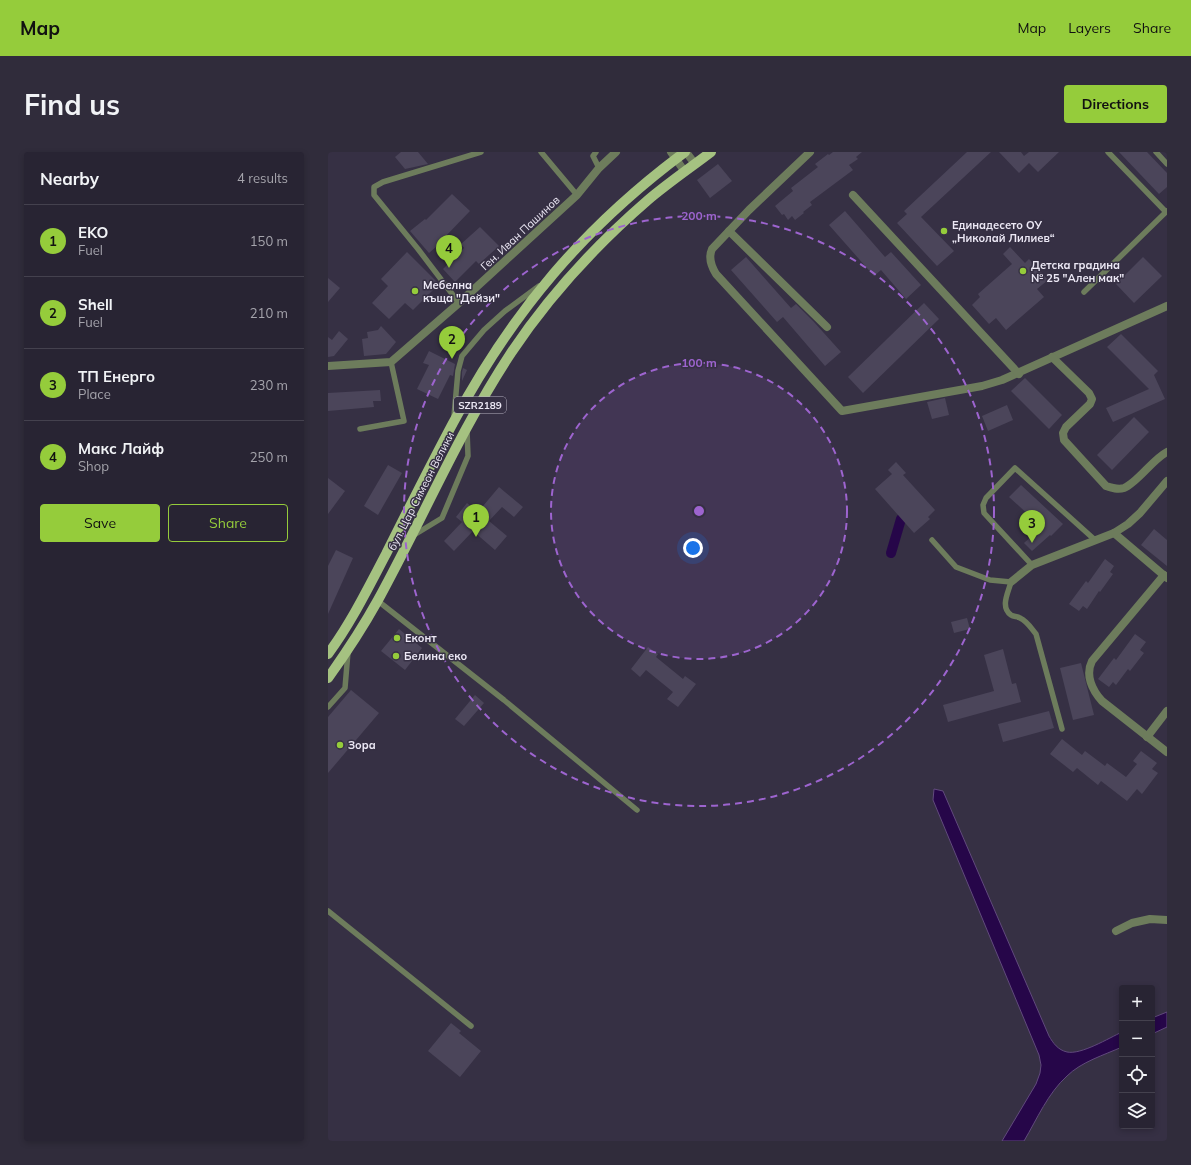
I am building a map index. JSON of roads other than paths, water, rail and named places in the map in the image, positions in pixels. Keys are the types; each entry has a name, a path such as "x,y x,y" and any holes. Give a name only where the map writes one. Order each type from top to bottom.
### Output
{"main road":[{"name":"бул. Цар Симеон Велики","path":"328,654 365,594 454,422 477,380 503,339 546,282 579,245 674,155 686,152"},
{"name":"бул. Цар Симеон Велики","path":"328,678 378,601 467,428 512,352 556,292 584,261 648,200 711,152"}],"street":[{"name":"Ген. Иван Пашинов","path":"391,362 460,303 577,195 599,168 616,152"},
{"path":"686,152 695,164"},
{"path":"810,152 749,210 712,249 710,261 716,274 842,411 982,386 1018,374 1052,357 1167,306"},
{"path":"674,155 684,172"},
{"path":"852,194 1018,374"},
{"path":"729,231 827,327"},
{"path":"1052,357 1089,393 1092,399 1090,404 1066,427 1063,433 1064,440 1106,486 1118,489 1128,486 1160,456 1167,452"},
{"path":"328,366 391,362"},
{"path":"1011,582 1032,565 1114,533 1128,524 1140,513 1167,481"},
{"path":"1114,533 1165,576 1092,662 1089,672 1092,686 1095,693 1102,700 1167,752"},
{"path":"1147,737 1167,711"},
{"path":"1116,931 1132,923 1150,919 1167,920"}],"lane":[{"path":"461,152 465,158"},
{"path":"460,303 374,195 374,187 383,182 481,152"},
{"path":"541,152 577,195"},
{"path":"596,152 593,156 599,168"},
{"path":"1084,292 1167,211 1108,152"},
{"path":"1156,152 1167,164"},
{"path":"454,422 458,371 462,356 484,330 504,311 546,282"},
{"path":"360,429 404,421 391,362"},
{"path":"412,536 442,518 468,456 467,428"},
{"path":"1032,565 984,513 983,505 986,498 1015,468 1095,540"},
{"path":"932,540 956,568 990,580 1011,582 1005,603 1006,611 1012,616 1020,618 1027,623 1036,634 1062,729"},
{"path":"378,601 504,700 637,810"},
{"path":"328,708 345,688 348,649"},
{"path":"328,910 471,1026"}],"waterway":[{"path":"891,553 901,519"}],"place":[{"name":"Единадесето ОУ „Николай Лилиев“","path":"944,231"},
{"name":"Макс Лайф","path":"449,268"},
{"name":"Детска градина № 25 \"Ален мак\"","path":"1023,271"},
{"name":"Мебелна къща \"Дейзи\"","path":"415,291"},
{"name":"Shell","path":"452,359"},
{"name":"EKO","path":"476,537"},
{"name":"ТП Енерго","path":"1032,543"},
{"name":"Еконт","path":"397,638"},
{"name":"Белина еко","path":"396,656"},
{"name":"Зора","path":"340,745"}]}
